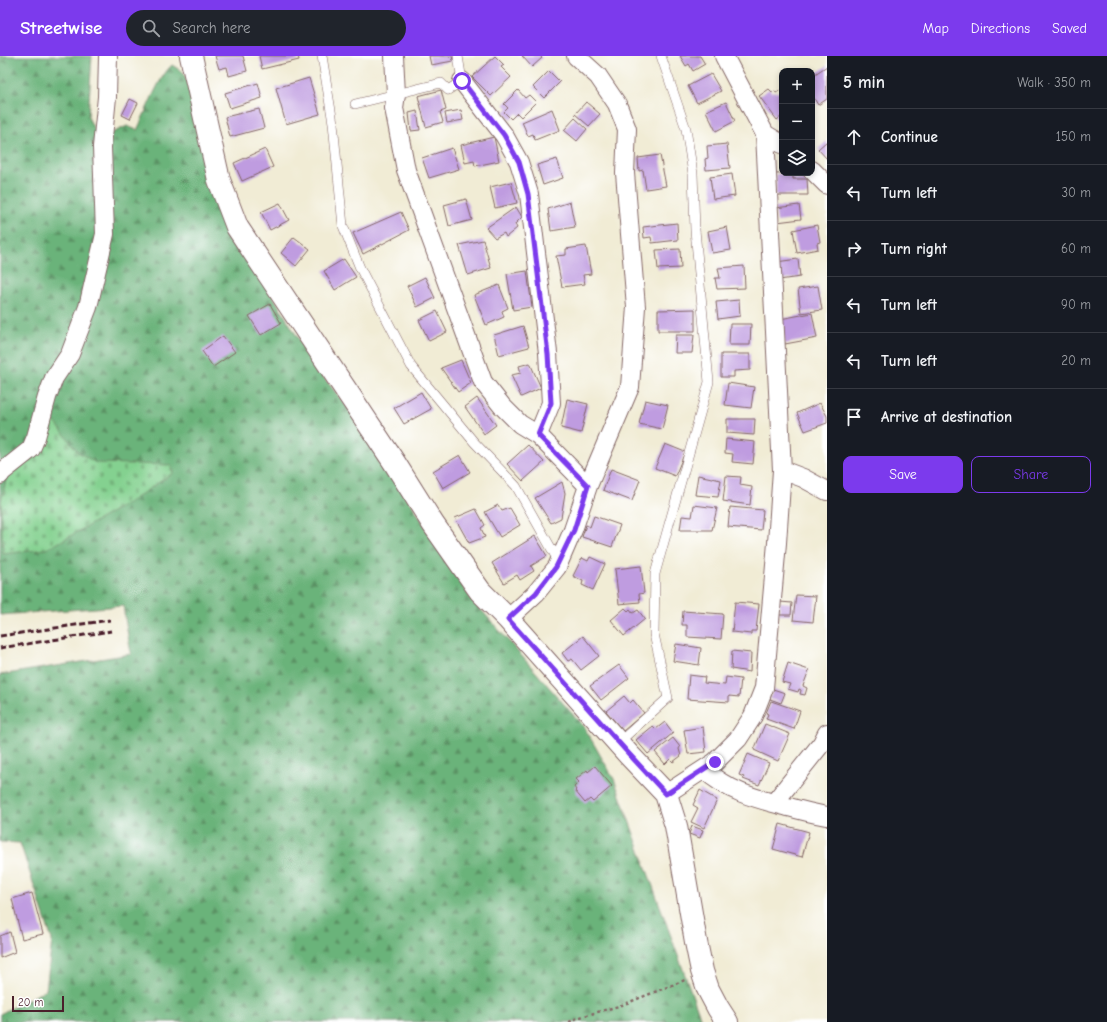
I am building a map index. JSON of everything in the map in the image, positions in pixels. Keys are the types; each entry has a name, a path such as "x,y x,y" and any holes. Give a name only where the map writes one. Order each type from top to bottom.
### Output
{"street":[{"path":"0,475 31,449 36,438 47,397 54,378 70,354 88,307 105,234 102,147 107,97 108,56"},
{"path":"191,56 219,180 237,227 433,524 480,591 508,619 618,743 666,794 676,826 702,971 708,989 727,1022"},
{"path":"394,56 396,94 394,108 406,170 483,382 502,406 520,424 538,435 588,486"},
{"path":"508,619 536,593 559,562 574,530 588,486 630,387 636,307 626,173 627,129 617,104 598,76 576,56"},
{"path":"666,794 705,770 715,762 738,739 753,716 764,688 777,543 782,470 765,134 724,56"},
{"path":"462,81 504,135 519,162 528,194 548,354 551,403 538,435"},
{"path":"765,134 779,142"},
{"path":"815,173 827,185"},
{"path":"782,470 803,478 827,491"},
{"path":"774,803 822,743 827,733"},
{"path":"705,770 715,779 733,790 774,803 827,816"}],"lane":[{"path":"322,56 333,123 343,226 360,268 411,366 474,442 516,486 559,562"},
{"path":"355,104 441,83 448,90 462,81 458,56"},
{"path":"618,743 668,698 654,634 655,574 708,382 695,230 693,174 690,152 686,129 661,56"}],"path":[{"path":"569,1022 577,1018 622,1005 678,984 702,971"}],"green space":[{"path":"0,56 92,56 88,117 94,129 112,133 127,126 137,130 157,86 167,70 172,65 183,72 193,95 224,213 314,365 363,427 470,597 584,727 614,779 702,1022 0,1022 0,1014 46,990 52,940 20,843 0,842 0,675 131,654 123,606 0,615"},
{"path":"52,418 78,452 96,463 171,465 173,473 128,503 46,549 3,554 1,501 7,476 33,459 33,456 40,450"}],"building":[{"path":"215,56 243,56 247,71 229,76 227,67 219,69"},
{"path":"259,56 298,56 299,60 262,69"},
{"path":"429,56 452,56 453,61 431,65"},
{"path":"495,56 504,65 501,67 511,77 491,96 472,77"},
{"path":"522,56 540,56 542,58 532,67"},
{"path":"680,56 700,56 705,64 693,71 689,64 686,66"},
{"path":"827,66 827,99 818,105 815,100 815,74"},
{"path":"549,71 560,82 544,98 533,87"},
{"path":"711,74 721,91 697,103 688,86"},
{"path":"309,78 320,114 286,124 276,88"},
{"path":"258,83 262,98 230,108 225,93"},
{"path":"769,89 772,92 775,91 776,93 779,91 779,118 777,120 759,96"},
{"path":"441,90 446,110 440,112 443,122 426,127 418,96"},
{"path":"518,90 525,98 529,95 536,102 521,117 517,113 511,119 504,112 508,108 504,104"},
{"path":"130,99 138,103 130,119 122,115"},
{"path":"586,102 600,114 589,126 575,114"},
{"path":"726,102 735,121 716,131 706,111"},
{"path":"259,109 264,128 230,137 225,117"},
{"path":"552,109 560,130 535,140 533,134 528,136 522,122"},
{"path":"461,110 463,120 447,123 445,113"},
{"path":"417,111 420,130 411,131 409,113"},
{"path":"575,118 587,129 577,141 564,130"},
{"path":"494,137 499,161 475,166 474,161 465,163 461,145"},
{"path":"827,141 827,159 818,149"},
{"path":"727,144 730,168 706,170 705,159 708,158 707,146"},
{"path":"452,148 459,169 429,178 422,158"},
{"path":"265,149 273,167 242,181 234,163"},
{"path":"660,155 666,186 646,189 643,170 639,171 638,158"},
{"path":"557,159 563,178 543,185 537,165"},
{"path":"732,174 735,196 713,199 710,177"},
{"path":"776,174 779,174 779,176 793,176 793,179 807,179 808,195 776,195"},
{"path":"511,182 517,203 495,208 490,187"},
{"path":"466,199 472,220 449,226 444,205"},
{"path":"570,202 575,227 551,231 548,209"},
{"path":"280,203 289,220 270,230 261,212"},
{"path":"799,205 801,219 777,222 775,208"},
{"path":"516,207 522,217 515,224 517,228 506,237 504,233 495,238 486,228"},
{"path":"401,212 409,230 363,254 353,233"},
{"path":"677,223 678,240 652,243 651,237 644,238 643,227"},
{"path":"817,225 820,242 817,243 818,249 797,253 793,230"},
{"path":"727,227 731,250 712,253 708,231"},
{"path":"294,237 310,249 296,266 281,253"},
{"path":"483,240 491,268 468,275 459,245"},
{"path":"586,246 591,274 583,275 585,284 562,287 556,256 566,255 566,249"},
{"path":"680,249 681,268 658,269 656,250"},
{"path":"344,259 356,277 335,290 324,271"},
{"path":"798,259 800,277 779,280 776,262"},
{"path":"744,266 745,288 717,289 715,278 720,278 718,268"},
{"path":"527,271 532,307 513,310 507,274"},
{"path":"425,277 435,298 417,307 407,286"},
{"path":"499,285 508,308 502,311 504,317 486,325 474,295"},
{"path":"818,286 822,310 801,313 798,289"},
{"path":"739,300 740,316 718,319 716,302"},
{"path":"270,304 281,323 261,335 249,316"},
{"path":"695,309 695,331 658,331 658,310"},
{"path":"437,311 447,332 429,341 419,320"},
{"path":"812,313 817,338 785,344 780,319"},
{"path":"730,324 751,324 750,345 729,345"},
{"path":"523,326 529,347 499,355 494,335"},
{"path":"676,335 694,335 692,353 675,353"},
{"path":"223,336 235,352 213,367 202,351"},
{"path":"721,354 750,354 750,370 734,371 734,377 721,377"},
{"path":"461,360 471,383 458,392 441,368"},
{"path":"530,363 541,388 521,397 511,375 521,373 519,366"},
{"path":"728,383 754,387 751,408 725,405"},
{"path":"421,392 431,409 404,424 394,408"},
{"path":"477,398 496,425 484,434 465,407"},
{"path":"567,399 588,404 581,433 561,428"},
{"path":"645,400 668,405 662,429 639,424"},
{"path":"820,403 827,416 827,423 805,431 797,413"},
{"path":"727,419 755,419 754,435 727,433"},
{"path":"726,439 755,442 753,464 732,462 733,454 725,453"},
{"path":"665,444 685,452 675,476 655,468"},
{"path":"528,445 544,462 523,481 507,464"},
{"path":"460,455 470,472 443,488 433,471"},
{"path":"611,469 640,480 632,501 603,490"},
{"path":"698,475 721,480 718,497 695,495"},
{"path":"726,476 741,477 740,485 752,487 750,505 723,501"},
{"path":"562,482 565,493 561,518 551,523 535,498"},
{"path":"498,505 502,511 510,508 520,525 500,537 485,512"},
{"path":"694,505 717,508 712,530 680,530 682,516 692,517"},
{"path":"730,507 763,510 761,530 728,527"},
{"path":"476,509 485,525 481,528 485,537 469,543 455,518"},
{"path":"594,516 620,525 612,547 582,537 586,525 590,527"},
{"path":"535,536 547,556 531,566 534,571 520,580 517,575 504,583 492,563"},
{"path":"590,557 605,564 593,590 582,585 583,581 573,576 582,558 588,561"},
{"path":"641,566 644,593 639,594 640,602 619,604 615,569"},
{"path":"796,595 816,596 813,622 793,620"},
{"path":"735,602 759,604 756,631 751,631 751,634 732,632"},
{"path":"780,602 792,603 791,615 779,615"},
{"path":"625,608 628,611 630,609 633,613 638,610 645,619 624,636 611,620"},
{"path":"683,611 723,614 721,639 687,637 687,625 682,625"},
{"path":"583,636 599,656 581,670 572,659 568,661 562,653"},
{"path":"676,644 701,648 699,665 673,661"},
{"path":"732,651 751,653 750,672 731,669"},
{"path":"788,663 809,670 803,686 807,688 805,695 800,694 801,690 799,689 798,692 788,689 790,684 782,682"},
{"path":"619,665 629,678 601,700 590,686"},
{"path":"689,675 705,677 704,683 725,685 726,677 741,679 739,697 729,696 729,702 687,699"},
{"path":"773,689 785,693 781,703 770,699"},
{"path":"624,696 630,703 633,700 644,713 623,731 606,711"},
{"path":"771,701 800,711 794,729 766,719 768,714 766,713"},
{"path":"665,722 673,733 648,754 636,740 653,726 656,729"},
{"path":"765,724 790,734 778,761 754,750"},
{"path":"703,727 706,752 688,754 684,730"},
{"path":"673,738 680,747 679,749 681,756 673,762 670,759 665,764 655,752"},
{"path":"748,754 769,763 759,785 743,779 744,777 739,775"},
{"path":"595,766 612,786 593,802 590,799 585,803 575,791 576,790 574,787 579,782 576,779 587,770 588,772"},
{"path":"700,790 717,800 704,828 691,822 698,808 693,805"},
{"path":"780,824 809,832 802,857 773,849"},
{"path":"692,826 703,830 700,838 689,834"},
{"path":"32,893 43,934 22,939 12,899"},
{"path":"10,932 15,952 0,958 0,936"}],"railway":[{"path":"0,636 110,620"},
{"path":"0,648 111,631"}],"route":[{"path":"462,81 504,135 519,162 528,194 548,354 551,403 538,435 588,486 574,530 556,567 536,593 508,619 666,794 705,770 715,762"}]}
